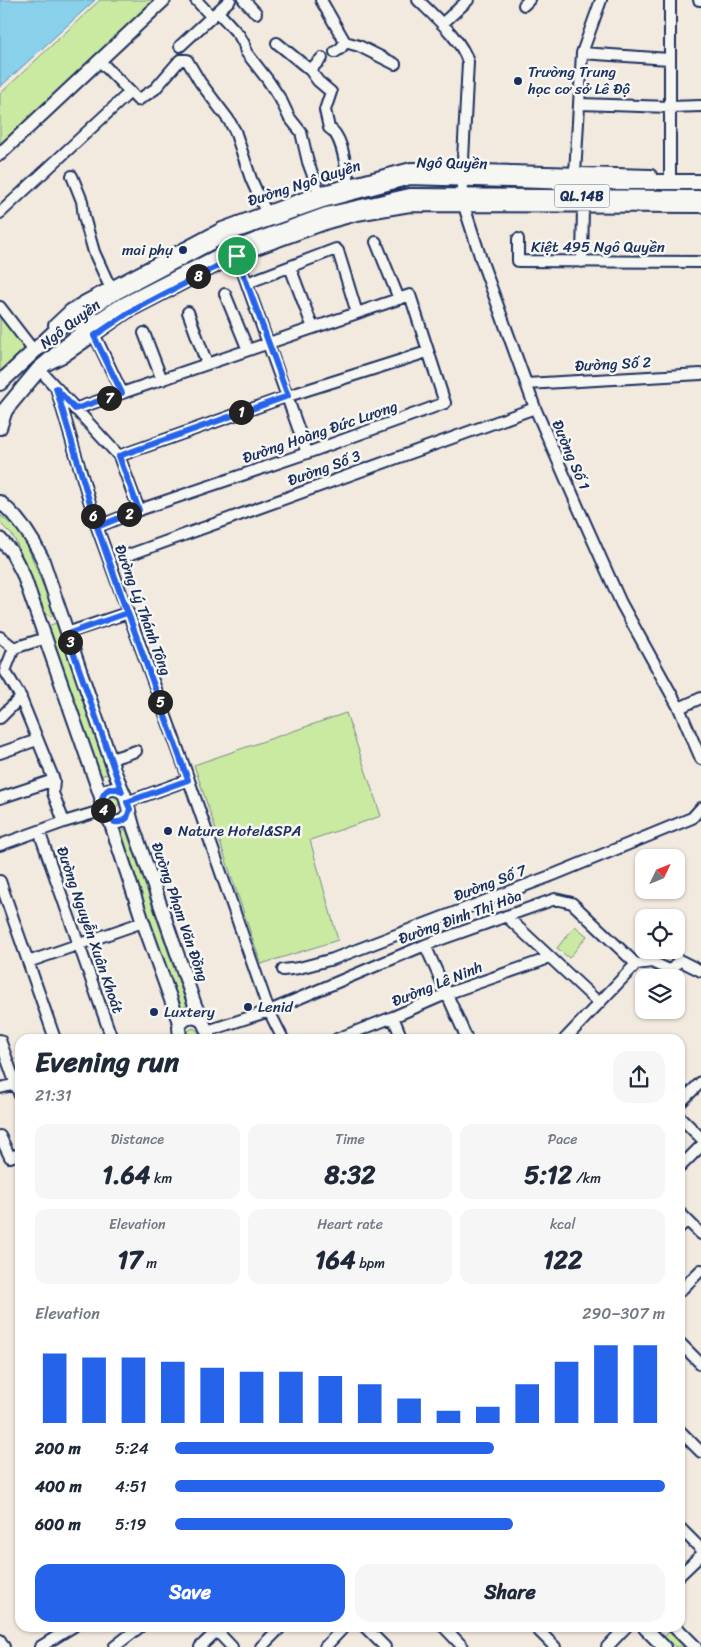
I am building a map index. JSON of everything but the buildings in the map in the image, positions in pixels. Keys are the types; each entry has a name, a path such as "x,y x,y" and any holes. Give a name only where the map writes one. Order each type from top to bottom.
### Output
{"highway":[{"name":"Ngô Quyền","path":"34,351 62,326 114,293 226,234 323,200 410,177 462,175 701,182"},
{"name":"Ngô Quyền","path":"39,369 73,340 113,311 233,248 340,211 410,196 464,200 701,198"},
{"name":"Đường Ngô Quyền","path":"0,383 34,351"},
{"name":"QL.14B","path":"4,411 39,369"}],"main road":[{"path":"0,154 164,0"},
{"path":"0,428 4,411"},
{"path":"0,496 14,514"},
{"name":"Đường Phạm Văn Đồng","path":"0,502 14,514 35,543 206,1030"},
{"path":"0,539 11,551 22,574 46,638 180,1025 179,1034"},
{"path":"109,789 118,789 126,803 127,818 119,823 105,810 105,792 109,789"},
{"path":"180,1025 193,1017 206,1030"},
{"path":"650,1632 664,1647"},
{"path":"680,1632 695,1647"}],"street":[{"path":"196,0 239,35 246,52 281,100 289,117 301,132 308,162 319,192"},
{"path":"180,46 230,0"},
{"path":"244,0 256,13"},
{"path":"320,0 345,42 359,46 395,64"},
{"name":"Đường Số 1","path":"418,0 463,49 468,62 462,175 464,200 482,262 526,384 621,603 680,712"},
{"path":"442,24 468,0"},
{"path":"575,174 582,53 601,0"},
{"path":"670,0 670,176"},
{"path":"335,52 345,42"},
{"path":"277,43 310,70 318,81 331,92 325,110 328,128 334,130 340,144 349,184"},
{"path":"582,53 669,60"},
{"path":"310,70 322,58"},
{"path":"99,60 138,100 155,89 180,60 187,60 200,82 235,131 251,179 266,212"},
{"path":"0,213 130,92"},
{"path":"580,104 670,107 701,106"},
{"name":"Đường Ngô Quyền","path":"34,351 58,320 83,302 110,287 222,228 319,192 349,184 411,168 462,175 701,176"},
{"path":"72,176 82,201 84,217 94,252 110,287"},
{"path":"139,510 119,456 39,369 65,356 128,313 237,256 328,223 357,215 410,206 464,200 583,207 701,207"},
{"path":"582,262 583,207"},
{"name":"Kiệt 495 Ngô Quyền","path":"518,238 518,261 701,262"},
{"path":"75,409 399,299 376,242"},
{"path":"246,283 336,250 357,313"},
{"path":"237,256 307,453"},
{"path":"290,266 313,328"},
{"path":"225,294 248,350"},
{"name":"Đường Hoàng Đức Lương","path":"97,527 139,510 307,453 445,403 410,295 399,299"},
{"path":"0,307 34,351"},
{"path":"188,312 207,364"},
{"path":"144,333 162,380"},
{"path":"94,336 122,393"},
{"path":"119,456 288,396 427,352"},
{"name":"Đường Số 2","path":"526,384 701,374"},
{"name":"Đường Lý Thánh Tông","path":"56,388 97,527 270,1011 281,1034"},
{"name":"Đường Số 3","path":"123,557 535,408"},
{"path":"67,634 127,613"},
{"path":"0,637 14,648"},
{"path":"14,648 46,638"},
{"path":"14,648 5,671 21,697 54,780 53,793 64,822"},
{"path":"0,718 21,697"},
{"path":"701,698 680,712 701,758"},
{"path":"0,752 37,740"},
{"path":"111,759 136,751"},
{"path":"0,798 54,780"},
{"path":"126,803 188,780"},
{"name":"Đường Số 7","path":"283,970 300,968 333,959 553,876 692,818 701,808"},
{"path":"0,844 105,810"},
{"name":"Đường Nguyễn Xuân Khoát","path":"39,831 110,1034"},
{"path":"0,881 2,896 53,1034"},
{"name":"Đường Đinh Thị Hòa","path":"206,1030 270,1011 425,945 555,899 572,903 636,964"},
{"path":"506,916 599,1003"},
{"path":"28,962 143,922"},
{"path":"425,945 465,1034"},
{"name":"Đường Lê Ninh","path":"352,1034 446,994 541,961 548,956"},
{"path":"571,1034 636,964 652,962 671,971 679,960 701,971"},
{"path":"393,1017 400,1034"},
{"path":"0,1040 15,1077"},
{"path":"685,1098 701,1082"},
{"path":"0,1088 15,1085"},
{"path":"685,1122 701,1138"},
{"path":"0,1136 10,1157 15,1156"},
{"path":"685,1162 701,1146"},
{"path":"685,1222 701,1234"},
{"path":"685,1286 701,1270"},
{"path":"685,1348 701,1364"},
{"path":"685,1436 701,1452"},
{"path":"685,1533 701,1549"},
{"path":"685,1570 701,1554"},
{"path":"40,1647 64,1632"},
{"path":"114,1647 133,1632"},
{"path":"200,1647 213,1632"},
{"path":"220,1632 232,1647"},
{"path":"260,1647 276,1632"},
{"path":"325,1647 339,1632"},
{"path":"370,1632 385,1647"},
{"path":"449,1632 463,1647"},
{"path":"540,1632 555,1647"},
{"path":"607,1647 621,1632"},
{"path":"0,1640 4,1647"}],"green space":[{"path":"100,0 157,0 0,146 0,94"},
{"path":"0,308 34,351 0,383"},
{"path":"0,515 18,530 25,540 53,611 51,616 46,614 16,542 0,523"},
{"path":"56,623 108,774 99,776 48,626"},
{"path":"346,713 381,816 310,840 338,940 261,964 194,765"},
{"path":"111,796 115,796 119,802 115,808 111,808 107,804 107,800"},
{"path":"126,830 187,1006 179,1009 119,832"},
{"path":"575,926 587,936 569,958 557,948"},
{"path":"191,1029 195,1029 198,1034 188,1034"},
{"path":"671,1632 685,1647 675,1647 664,1637"}],"water":[{"path":"0,0 95,0 0,87"}],"place":[{"name":"Trường Trung học cơ sở Lê Độ","path":"518,81"},
{"name":"mai phụ","path":"183,250"},
{"name":"Nature Hotel&SPA","path":"168,831"},
{"name":"Lenid","path":"248,1007"},
{"name":"Luxtery","path":"154,1012"}],"route":[{"path":"237,256 128,313 94,336 122,393 75,409 56,388 97,527 188,780 127,802 130,809 127,818 119,823 114,823 106,818 101,804 102,795 109,789 114,788 122,792 67,634 127,613 97,527 139,510 119,456 288,396 237,256"}]}
